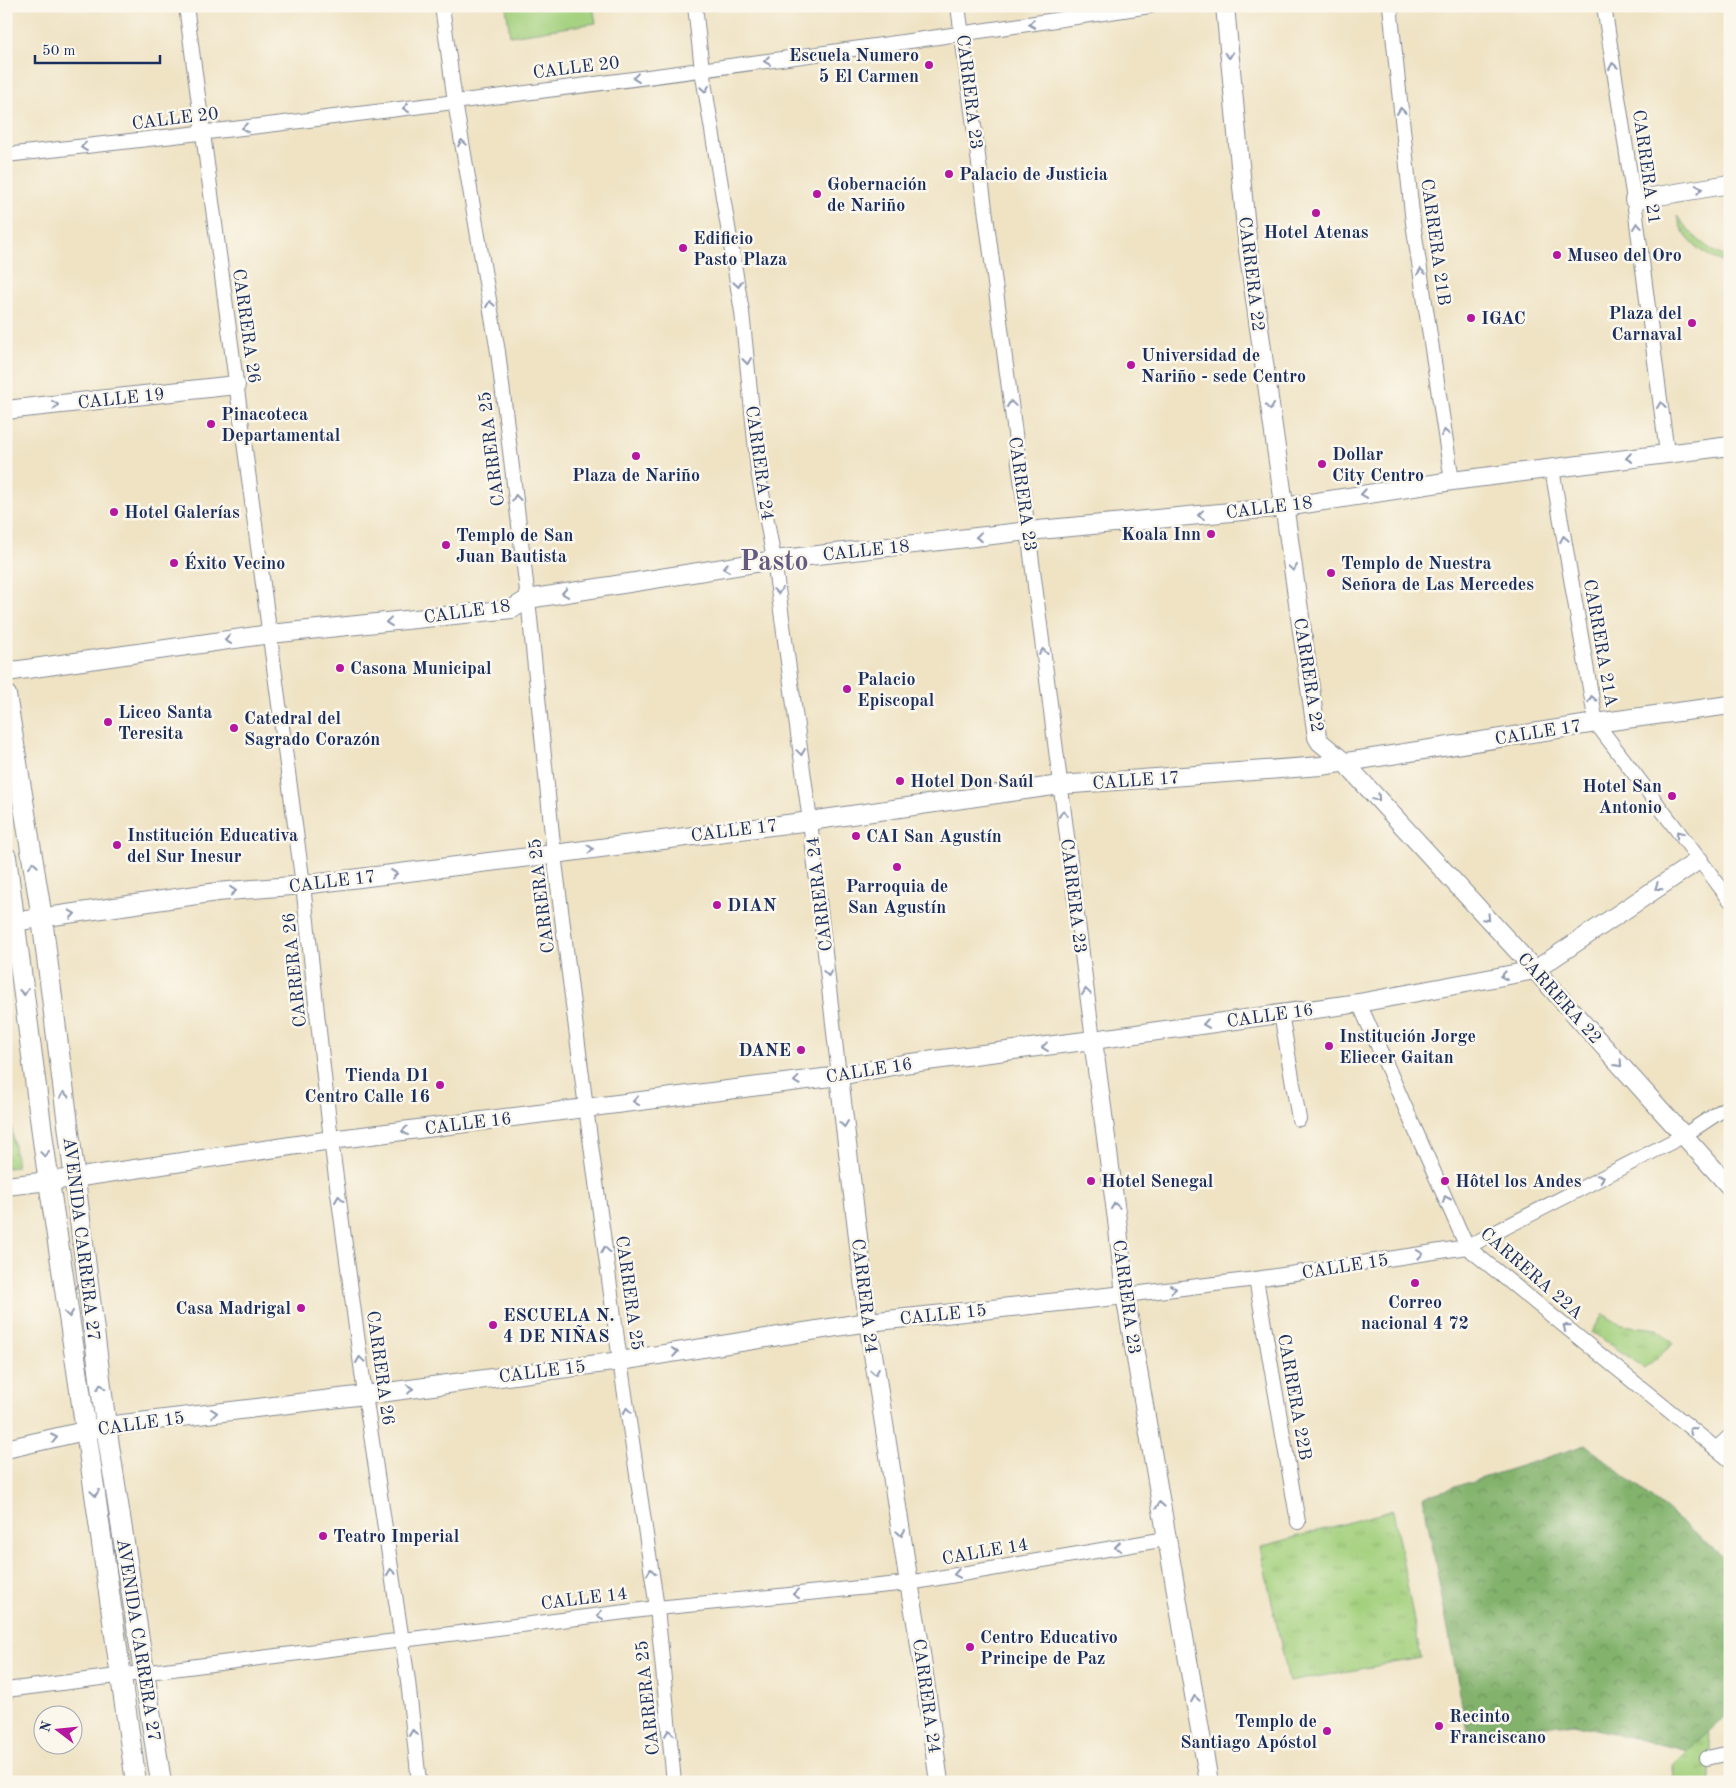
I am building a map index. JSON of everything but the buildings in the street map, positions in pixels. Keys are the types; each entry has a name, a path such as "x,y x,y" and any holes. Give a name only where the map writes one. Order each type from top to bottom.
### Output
{"main road":[{"name":"AVENIDA CARRERA 27","path":"6,695 42,918 106,1426 161,1782"},
{"name":"AVENIDA CARRERA 27","path":"6,858 11,923 136,1782"}],"street":[{"name":"CARRERA 26","path":"186,6 303,885 331,1140 365,1395 400,1639 408,1681 419,1782"},
{"name":"CARRERA 25","path":"442,6 455,102 498,352 528,599 554,854 620,1361 657,1608 674,1782"},
{"name":"CARRERA 24","path":"695,6 702,70 742,312 758,471 774,560 810,821 868,1322 909,1582 920,1639 939,1782"},
{"name":"CARRERA 23","path":"958,6 1028,531 1125,1295 1209,1782"},
{"name":"CALLE 20","path":"6,156 202,134 702,70 1150,6"},
{"name":"CARRERA 22","path":"1225,6 1248,250 1317,737 1320,742 1344,762 1535,970 1730,1187"},
{"name":"CARRERA 21B","path":"1390,6 1413,223 1452,481"},
{"name":"CARRERA 21","path":"1604,6 1634,200 1667,453"},
{"path":"1634,200 1730,184"},
{"name":"CALLE 19","path":"6,410 236,385"},
{"name":"CALLE 18","path":"6,672 270,634 512,608 528,599 774,560 1028,531 1285,507 1452,481 1730,446"},
{"name":"CARRERA 21A","path":"1552,469 1596,723 1730,900"},
{"name":"CALLE 17","path":"11,923 217,892 303,885 554,854 1060,786 1321,766 1596,723 1730,705"},
{"name":"CALLE 16","path":"6,1186 74,1178 331,1140 839,1076 903,1064 1360,1003 1535,970 1699,860"},
{"name":"CARRERA 22A","path":"1360,1003 1467,1247 1730,1460"},
{"path":"1281,1013 1299,1119"},
{"name":"CALLE 15","path":"6,1449 106,1426 365,1395 620,1361 868,1322 1256,1279 1467,1247 1683,1136 1730,1105"},
{"name":"CARRERA 22B","path":"1256,1279 1298,1522"},
{"path":"1716,1449 1730,1436"},
{"name":"CALLE 14","path":"6,1690 657,1608 909,1582 1166,1539"},
{"path":"1707,1758 1730,1753"}],"green space":[{"path":"506,6 593,6 596,23 510,36"},
{"path":"1677,216 1700,241 1730,259 1730,265 1712,258 1690,241 1684,234"},
{"path":"6,1089 17,1167 6,1168"},
{"path":"1603,1314 1621,1325 1658,1329 1673,1344 1645,1368 1592,1332"},
{"path":"1586,1445 1730,1561 1730,1712 1688,1751 1574,1724 1467,1731 1423,1497"},
{"path":"1393,1510 1421,1658 1289,1682 1260,1547"},
{"path":"1708,1731 1713,1757 1707,1758 1712,1782 1674,1782 1673,1765"}],"place":[{"name":"Escuela Numero 5 El Carmen","path":"929,65"},
{"name":"Palacio de Justicia","path":"949,174"},
{"name":"Gobernación de Nariño","path":"817,194"},
{"name":"Hotel Atenas","path":"1316,213"},
{"name":"Edificio Pasto Plaza","path":"683,248"},
{"name":"Museo del Oro","path":"1557,255"},
{"name":"IGAC","path":"1471,318"},
{"name":"Plaza del Carnaval","path":"1692,323"},
{"name":"Universidad de Nariño - sede Centro","path":"1131,365"},
{"name":"Pinacoteca Departamental","path":"211,424"},
{"name":"Plaza de Nariño","path":"636,456"},
{"name":"Dollar City Centro","path":"1322,464"},
{"name":"Hotel Galerías","path":"114,512"},
{"name":"Koala Inn","path":"1211,534"},
{"name":"Templo de San Juan Bautista","path":"446,545"},
{"name":"Éxito Vecino","path":"174,563"},
{"name":"Templo de Nuestra Señora de Las Mercedes","path":"1331,573"},
{"name":"Casona Municipal","path":"340,668"},
{"name":"Palacio Episcopal","path":"847,689"},
{"name":"Liceo Santa Teresita","path":"108,722"},
{"name":"Catedral del Sagrado Corazón","path":"234,728"},
{"name":"Hotel Don Saúl","path":"900,781"},
{"name":"Hotel San Antonio","path":"1672,796"},
{"name":"CAI San Agustín","path":"856,836"},
{"name":"Institución Educativa del Sur Inesur","path":"117,845"},
{"name":"Parroquia de San Agustín","path":"897,867"},
{"name":"DIAN","path":"717,905"},
{"name":"Institución Jorge Eliecer Gaitan","path":"1329,1046"},
{"name":"DANE","path":"801,1050"},
{"name":"Tienda D1 Centro Calle 16","path":"440,1085"},
{"name":"Hotel Senegal","path":"1091,1181"},
{"name":"Hôtel los Andes","path":"1445,1181"},
{"name":"Correo nacional 4 72","path":"1415,1283"},
{"name":"Casa Madrigal","path":"301,1308"},
{"name":"ESCUELA N. 4 DE NIÑAS","path":"493,1325"},
{"name":"Teatro Imperial","path":"323,1536"},
{"name":"Centro Educativo Principe de Paz","path":"970,1647"},
{"name":"Recinto Franciscano","path":"1439,1726"},
{"name":"Templo de Santiago Apóstol","path":"1327,1731"}],"district":[{"name":"Pasto","path":"774,560"}]}
